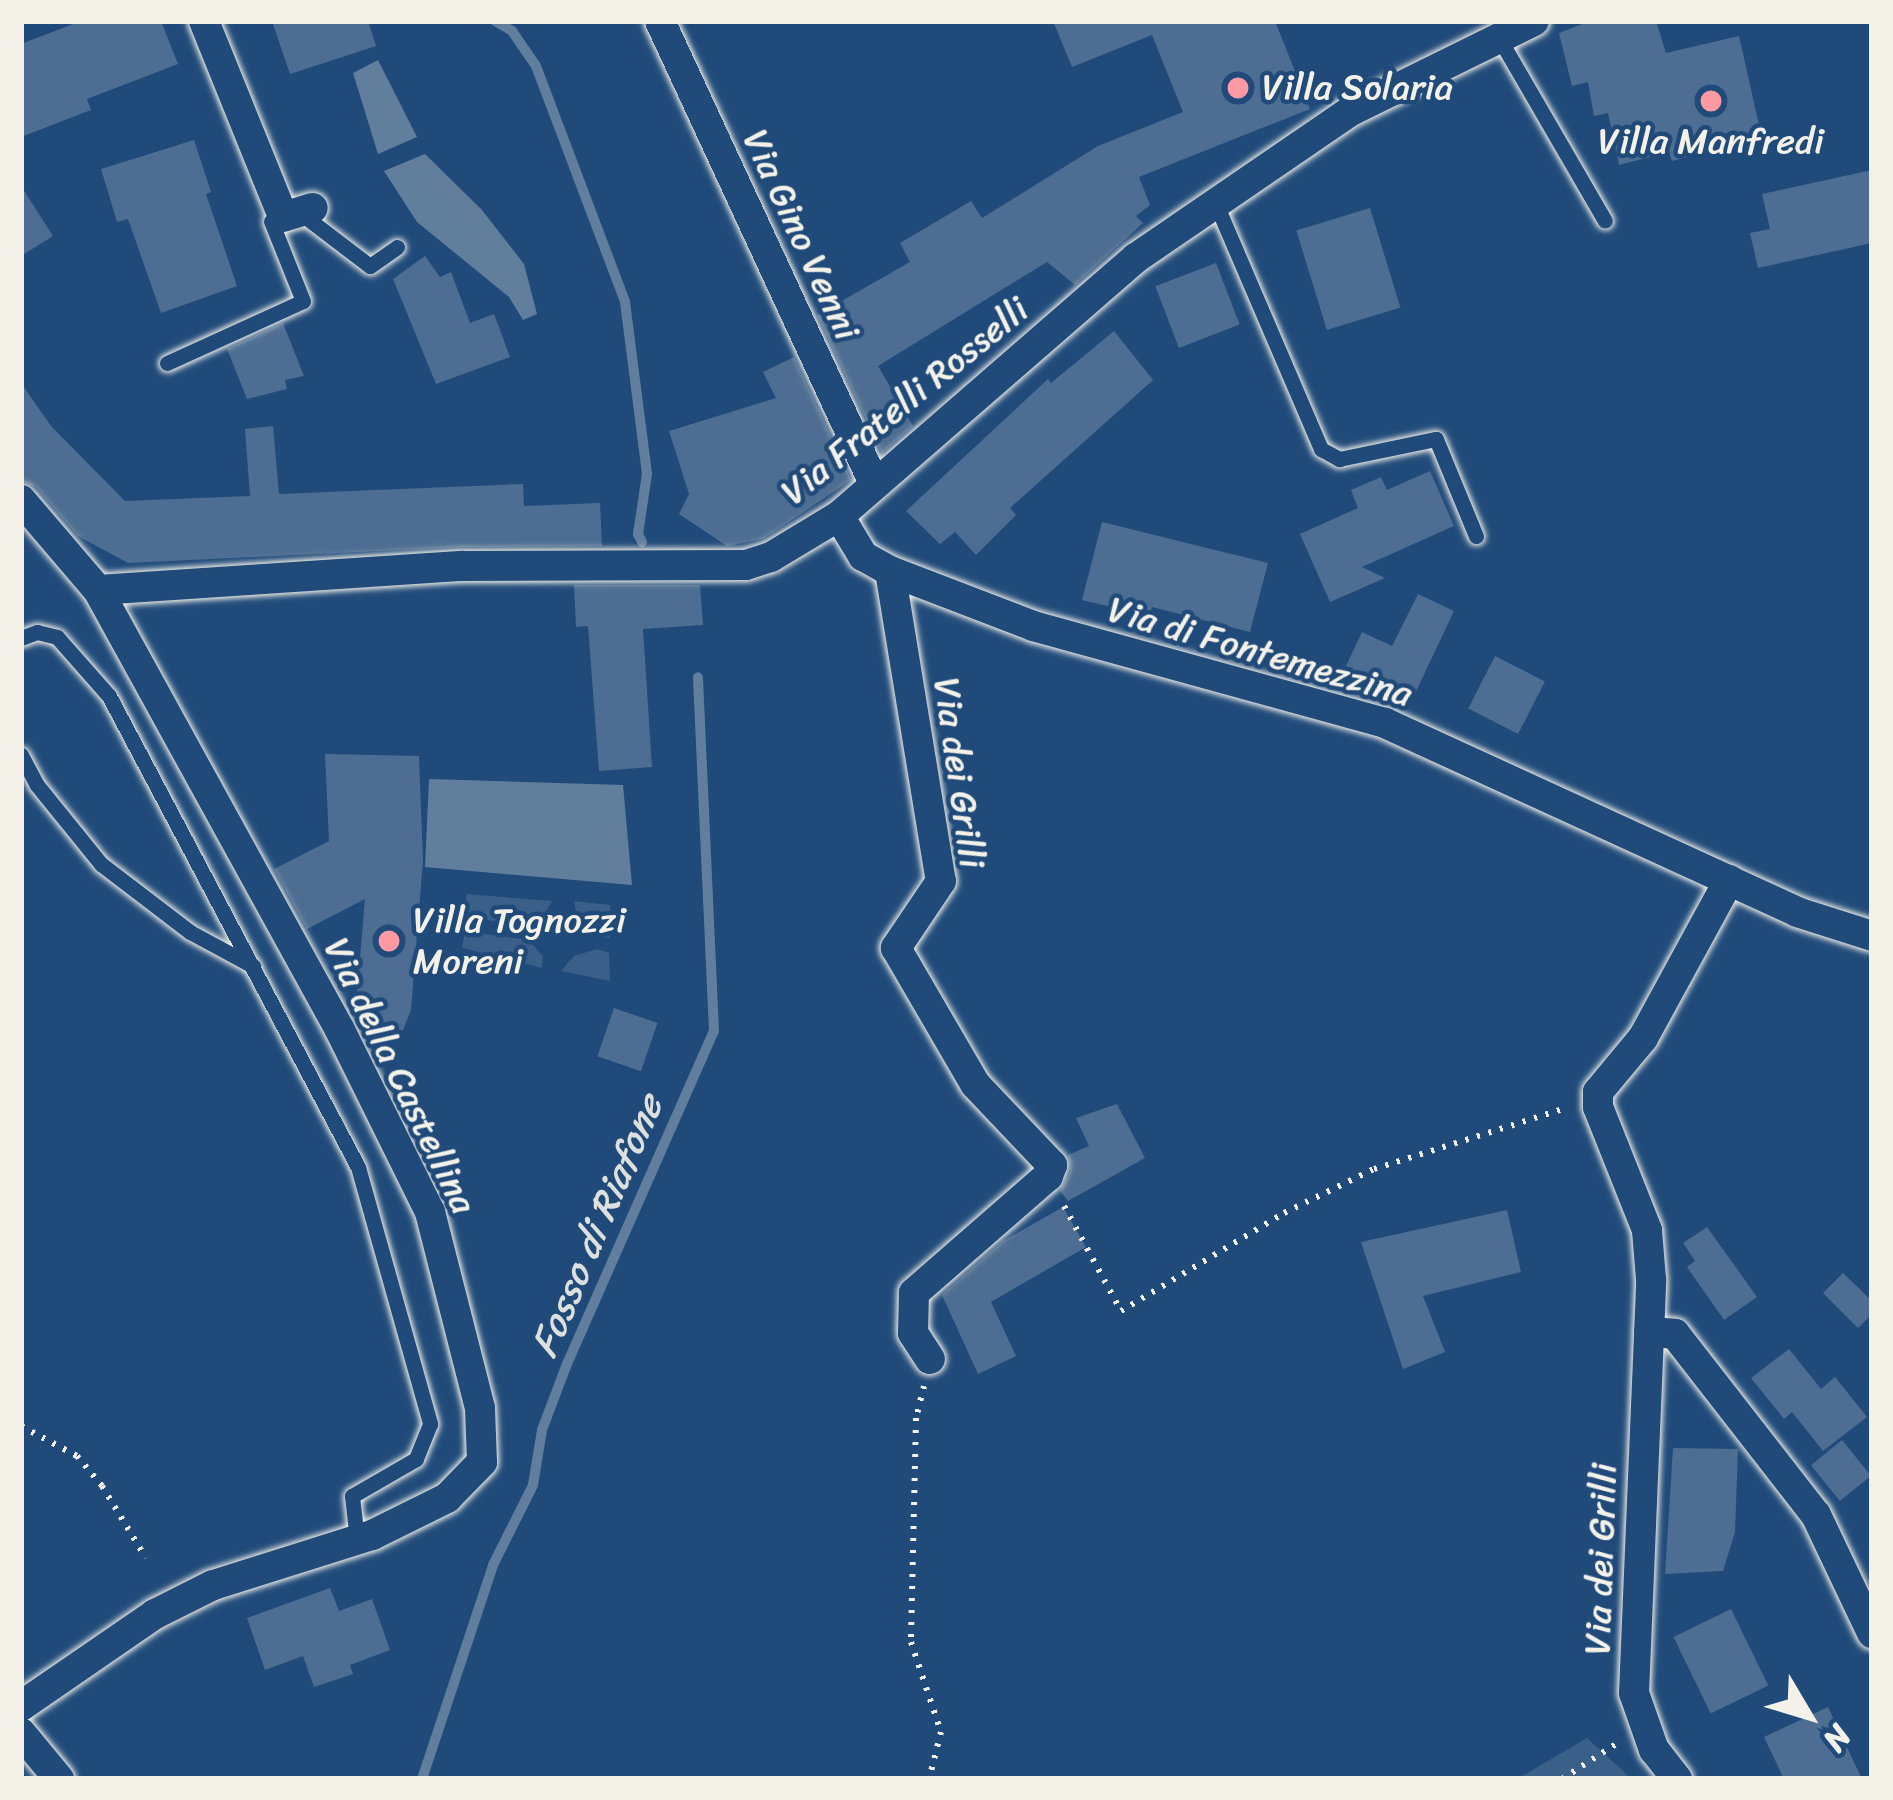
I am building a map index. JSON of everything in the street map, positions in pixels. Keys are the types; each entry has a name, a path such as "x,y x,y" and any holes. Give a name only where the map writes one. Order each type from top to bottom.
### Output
{"street":[{"path":"204,21 292,214"},
{"name":"Via Gino Venni","path":"660,21 873,481"},
{"name":"Via Fratelli Rosselli","path":"98,590 463,566 746,565 839,516 873,481 1136,258 1351,111 1534,21"},
{"name":"Via della Castellina","path":"21,500 98,590 340,1030 430,1212 480,1408 482,1462 447,1498 357,1540 213,1585 155,1614 21,1706"},
{"name":"Via di Fontemezzina","path":"839,516 863,556 890,571 1034,626 1384,723 1797,912 1872,936"},
{"name":"Via dei Grilli","path":"890,571 941,880 896,948 975,1084 1052,1166 1048,1176"},
{"path":"1598,1099 1611,1074 1643,1038 1729,880"},
{"name":"Via dei Grilli","path":"1598,1099 1647,1230 1649,1332 1634,1694 1648,1732 1677,1779"},
{"path":"930,1359 913,1333 914,1293 1048,1176"},
{"path":"1649,1332 1675,1334 1816,1515 1872,1633"},
{"path":"21,1733 59,1779"}],"lane":[{"path":"1499,38 1605,221"},
{"path":"1216,204 1321,449 1339,459 1436,439 1477,536"},
{"path":"292,214 370,266 397,247"},
{"path":"167,363 303,301 292,214"},
{"path":"21,638 38,632 57,638 109,696 358,1167 430,1424 416,1459 352,1496 357,1540"},
{"path":"21,755 38,785 101,864 190,932 256,968"}],"path":[{"path":"1048,1176 1121,1311 1285,1213 1374,1169 1598,1099"},
{"path":"929,1779 941,1732 910,1642 916,1418 930,1359"},
{"path":"21,1426 77,1456 146,1558"},
{"path":"1562,1779 1585,1760 1648,1732"}],"shaded area":[{"path":"378,60 417,137 378,154 353,73"},
{"path":"425,154 482,210 524,264 537,314 523,320 509,297 417,222 384,171"},
{"path":"429,779 623,785 632,885 425,867"},
{"path":"467,894 552,901 541,920 518,926 463,915"},
{"path":"574,901 610,905 610,938 587,932 578,923"},
{"path":"465,931 528,940 543,956 542,968 462,948"},
{"path":"597,949 609,953 610,981 561,971 574,956"},
{"path":"1587,1738 1632,1779 1517,1779"}],"building":[{"path":"81,21 161,21 178,64 87,99 91,110 21,137 21,44"},
{"path":"272,21 368,21 376,46 290,74"},
{"path":"1053,21 1275,21 1310,109 1139,177 1150,205 1136,216 1143,223 1075,285 1047,262 878,366 913,426 882,453 817,315 910,262 900,243 971,201 982,218 1098,146 1183,112 1152,35 1072,67"},
{"name":"Villa Manfredi","path":"1590,21 1656,21 1666,53 1739,36 1762,138 1672,161 1669,152 1619,165 1608,113 1594,116 1588,82 1572,86 1559,33"},
{"path":"194,140 211,192 206,194 237,286 161,313 128,219 117,222 101,169"},
{"path":"1872,170 1872,243 1758,268 1750,233 1770,229 1762,194"},
{"path":"21,186 53,236 21,256"},
{"path":"1370,208 1400,307 1327,330 1296,231"},
{"path":"425,256 440,277 451,272 470,323 494,314 510,357 436,384 393,279"},
{"path":"1216,263 1240,325 1179,348 1155,286"},
{"path":"283,323 304,376 285,380 287,389 247,399 227,349"},
{"path":"1114,331 1153,380 1010,508 1016,515 976,555 955,532 940,544 906,511 1048,379 1051,383"},
{"path":"794,357 851,480 763,539 727,546 679,514 689,494 669,431 776,398 763,372"},
{"path":"21,383 51,426 125,501 250,496 245,429 273,426 279,494 523,484 524,506 600,503 602,546 462,547 128,563 78,536 36,487 21,481"},
{"path":"1430,471 1454,526 1362,567 1385,578 1330,602 1300,534 1358,508 1351,490 1381,477 1387,490"},
{"path":"1102,522 1268,563 1250,632 1152,607 1150,616 1082,600"},
{"path":"574,585 700,585 703,625 643,629 652,767 599,771 588,626 576,627"},
{"path":"1418,594 1454,611 1412,700 1345,668 1362,632 1392,646"},
{"path":"1495,656 1545,681 1518,734 1468,709"},
{"name":"Villa Tognozzi Moreni","path":"325,754 419,756 423,860 411,1010 403,1030 360,1027 356,1005 365,899 307,929 274,869 329,841"},
{"path":"614,1008 657,1023 641,1071 597,1056"},
{"path":"1117,1104 1145,1158 1068,1201 1060,1191 1070,1172 1068,1155 1089,1146 1076,1118"},
{"path":"1063,1207 1086,1247 991,1302 1016,1356 978,1374 942,1295 1003,1241"},
{"path":"1507,1210 1521,1272 1423,1296 1445,1352 1403,1369 1361,1242"},
{"path":"1707,1227 1757,1297 1724,1320 1687,1267 1695,1261 1683,1243"},
{"path":"1843,1273 1872,1301 1872,1314 1858,1328 1823,1293"},
{"path":"1789,1349 1821,1389 1835,1377 1867,1417 1823,1451 1792,1412 1784,1419 1751,1378"},
{"path":"1842,1440 1871,1476 1840,1501 1811,1465"},
{"path":"1673,1448 1738,1449 1735,1532 1723,1571 1665,1574"},
{"path":"330,1588 339,1611 372,1599 390,1650 350,1665 353,1674 314,1687 303,1656 265,1670 247,1618"},
{"path":"1731,1609 1768,1685 1711,1713 1673,1637"},
{"path":"1828,1707 1862,1779 1784,1779 1764,1737"}],"waterway":[{"name":"Fosso di Riafone","path":"495,21 512,31 536,66 625,302 647,474 638,534 642,542"},
{"name":"Fosso di Riafone","path":"422,1779 493,1565 533,1485 542,1430 567,1364 714,1031 698,677"}],"place":[{"name":"Villa Solaria","path":"1238,88"},
{"name":"Villa Manfredi","path":"1711,101"},
{"name":"Villa Tognozzi Moreni","path":"389,941"}]}
